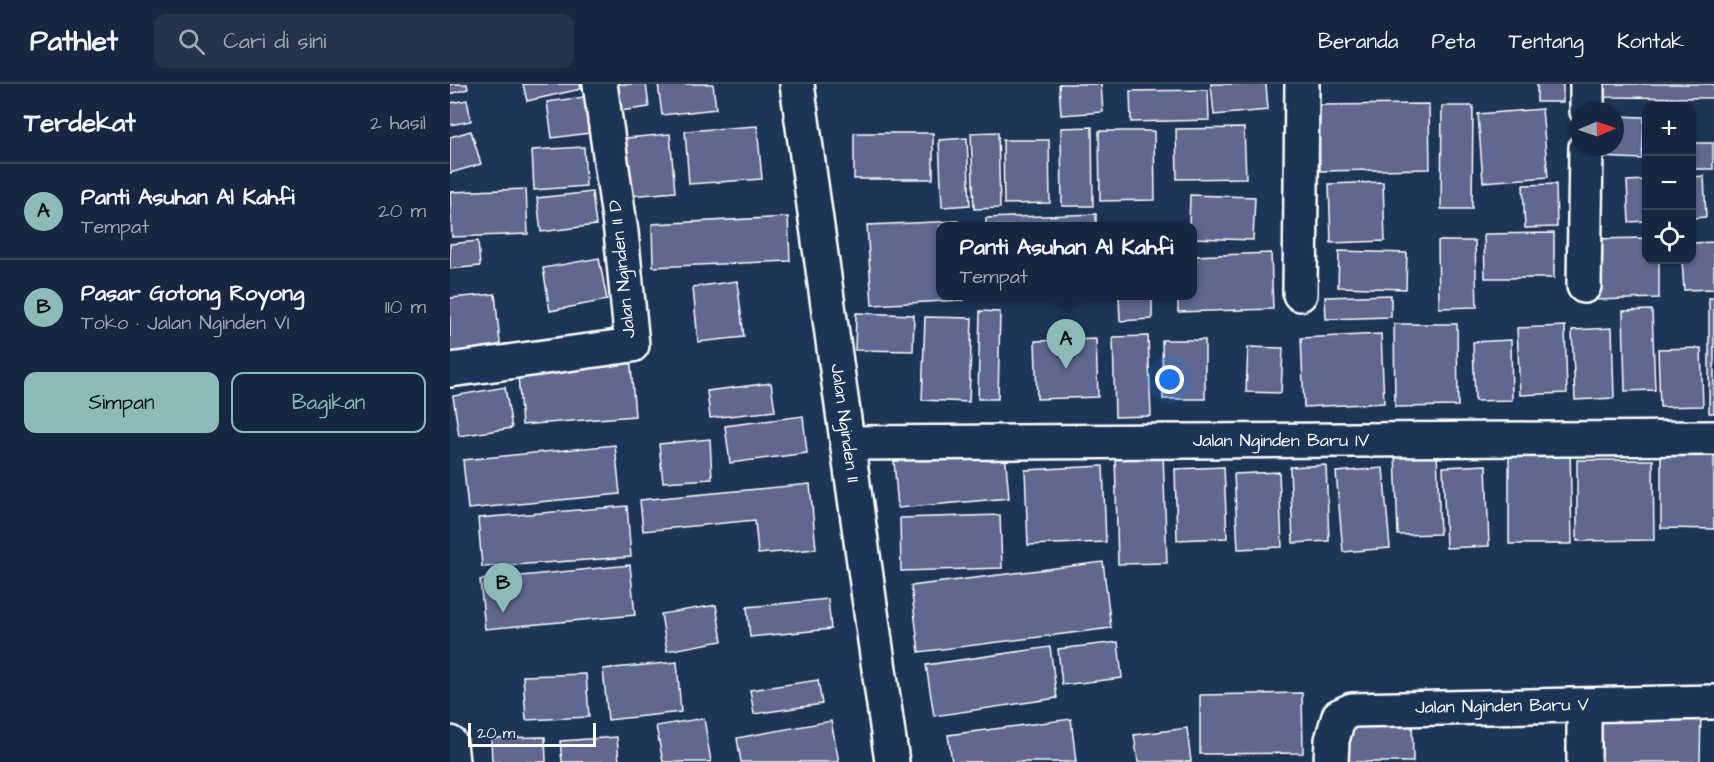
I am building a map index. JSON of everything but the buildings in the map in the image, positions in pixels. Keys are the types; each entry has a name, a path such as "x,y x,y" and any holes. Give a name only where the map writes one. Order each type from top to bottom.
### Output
{"street":[{"name":"Jalan Nginden II D","path":"450,370 632,345 621,232 600,84"},
{"name":"Jalan Nginden II","path":"797,84 892,762"},
{"path":"1300,294 1302,84"},
{"path":"1587,84 1587,102"},
{"path":"1584,286 1586,156"},
{"name":"Jalan Nginden Baru IV","path":"847,443 1714,438"},
{"name":"Jalan Nginden Baru V","path":"1331,762 1332,740 1339,716 1352,710 1714,702"},
{"path":"1584,705 1584,762"},
{"path":"450,743 452,762"}],"place":[{"name":"Panti Asuhan Al Kahfi","path":"1066,369"},
{"name":"Pasar Gotong Royong","path":"503,613"}]}
